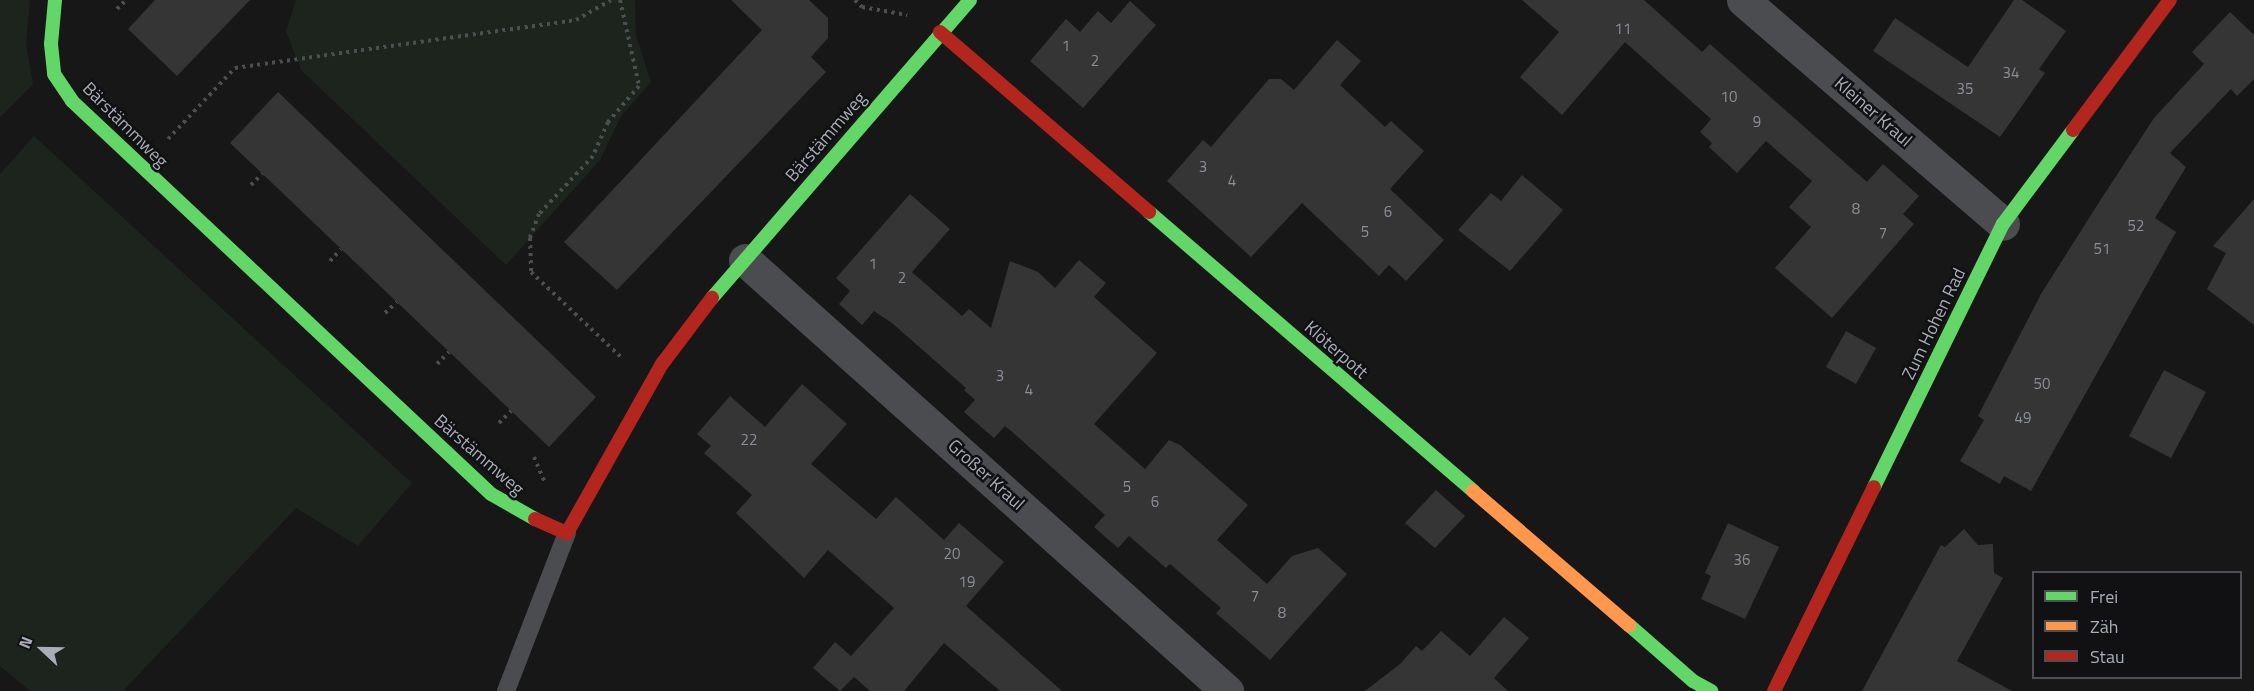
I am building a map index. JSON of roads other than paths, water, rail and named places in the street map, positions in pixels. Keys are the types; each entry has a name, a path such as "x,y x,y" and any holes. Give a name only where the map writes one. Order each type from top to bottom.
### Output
{"street":[{"name":"Bärstämmweg","path":"55,0 51,44 54,74 72,101 491,494 517,512 567,533 662,364 745,260 970,0"},
{"name":"Kleiner Kraul","path":"1743,0 2003,224"},
{"name":"Zum Hohen Rad","path":"1774,691 2003,224 2170,0"},
{"name":"Klöterpott","path":"940,32 1684,674 1712,691"},
{"name":"Großer Kraul","path":"745,260 1227,691"}],"lane":[{"path":"506,691 567,533"}]}
